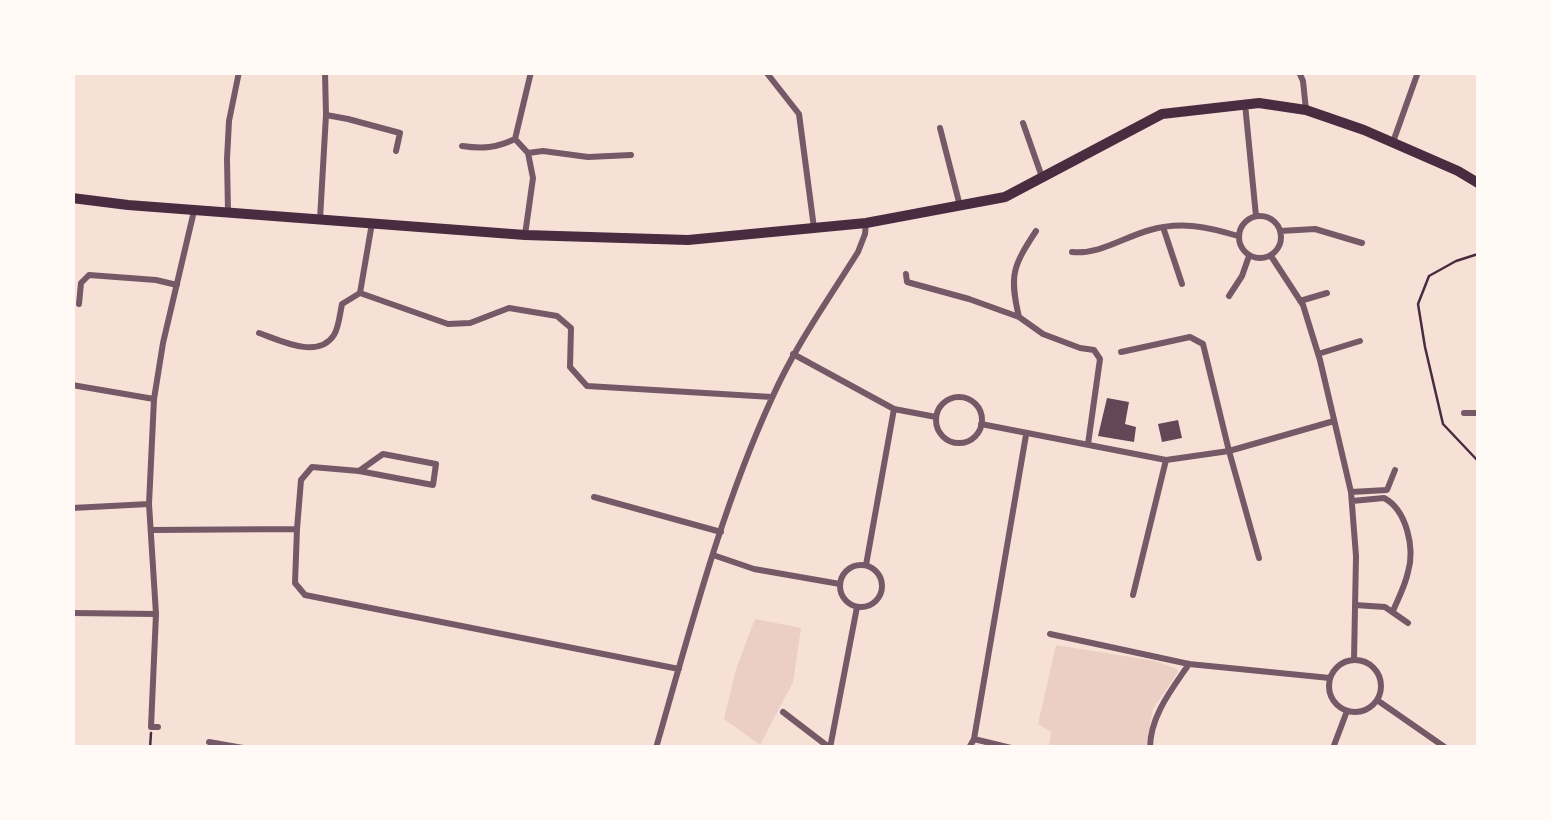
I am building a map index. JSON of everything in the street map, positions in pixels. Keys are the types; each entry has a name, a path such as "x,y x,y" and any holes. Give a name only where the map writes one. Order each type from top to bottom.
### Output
{"main road":[{"path":"72,198 525,235 688,240 866,223 1005,197 1162,114 1244,104 1306,110 1394,142 1478,183"}],"street":[{"path":"228,212 226,159 238,72"},
{"path":"320,219 326,116 324,72"},
{"path":"515,139 531,72"},
{"path":"766,72 798,114 814,228"},
{"path":"1300,72 1306,110"},
{"path":"1394,142 1418,72"},
{"path":"1244,104 1256,216"},
{"path":"326,116 400,134 396,151"},
{"path":"1023,123 1042,177"},
{"path":"940,128 960,206"},
{"path":"462,146 484,149 515,139"},
{"path":"515,139 528,153 533,178 525,235"},
{"path":"528,153 631,155"},
{"path":"155,727 156,614 150,504 154,398 194,210"},
{"path":"1256,216 1270,219 1280,231 1280,243 1271,256 1256,259 1240,246 1238,236 1242,224 1256,216"},
{"path":"258,334 294,346 318,347 333,336 342,304 360,293 372,222"},
{"path":"656,748 745,460 794,354 858,252 866,223"},
{"path":"1072,252 1086,254 1150,230 1176,225 1205,226 1238,236"},
{"path":"1164,227 1182,284"},
{"path":"1280,231 1316,228 1362,243"},
{"path":"1019,317 1014,277 1018,259 1036,231"},
{"path":"1230,296 1249,256"},
{"path":"1271,256 1300,301 1318,354 1351,497 1356,556 1354,660"},
{"path":"906,274 907,282 969,298 1019,317 1043,334 1094,350 1100,359 1088,444"},
{"path":"78,304 81,282 89,275 177,285"},
{"path":"360,293 448,324 470,324 509,308 557,316 571,328 570,367 587,386 772,397"},
{"path":"1300,301 1327,294"},
{"path":"1122,352 1190,338 1203,344 1259,558"},
{"path":"1318,354 1360,341"},
{"path":"794,354 894,409 936,417"},
{"path":"72,386 154,398"},
{"path":"961,398 975,404 981,424 973,438 954,443 941,435 936,417 943,404 961,398"},
{"path":"866,565 894,409"},
{"path":"1464,413 1478,412"},
{"path":"981,424 1166,460 1228,451 1334,421"},
{"path":"969,748 974,738 1026,435"},
{"path":"359,471 382,454 436,464 433,485 312,467 301,480 297,530 295,582 305,594 679,669"},
{"path":"1133,595 1166,460"},
{"path":"1351,497 1387,490 1395,470"},
{"path":"594,497 721,532"},
{"path":"1351,497 1384,498 1395,506 1403,520 1409,538 1410,568 1393,611"},
{"path":"72,508 150,504"},
{"path":"151,530 297,530"},
{"path":"713,555 754,568 840,584"},
{"path":"866,565 878,573 882,589 876,602 857,607 845,600 840,584 848,570 866,565"},
{"path":"1356,605 1393,611 1408,624"},
{"path":"783,712 830,748 857,607"},
{"path":"72,613 156,614"},
{"path":"1050,634 1189,664 1330,678"},
{"path":"1354,660 1372,666 1378,672 1381,686 1378,700 1364,711 1347,711 1333,700 1330,678 1340,664 1354,660"},
{"path":"1150,748 1163,702 1189,664"},
{"path":"1378,700 1446,748"},
{"path":"1333,748 1347,711"},
{"path":"974,738 1011,748"},
{"path":"209,742 243,748"}],"path":[{"path":"1478,254 1429,276 1418,304 1443,424 1478,461"},
{"path":"150,748 155,727"}],"shaded area":[{"path":"755,619 801,628 793,682 760,745 724,719 736,669"},
{"path":"1056,645 1155,661 1177,669 1153,709 1146,747 1049,747 1051,732 1038,724"}],"building":[{"path":"1107,398 1129,402 1125,424 1136,427 1134,442 1098,436"},
{"path":"1178,420 1182,438 1162,442 1158,424"}]}
